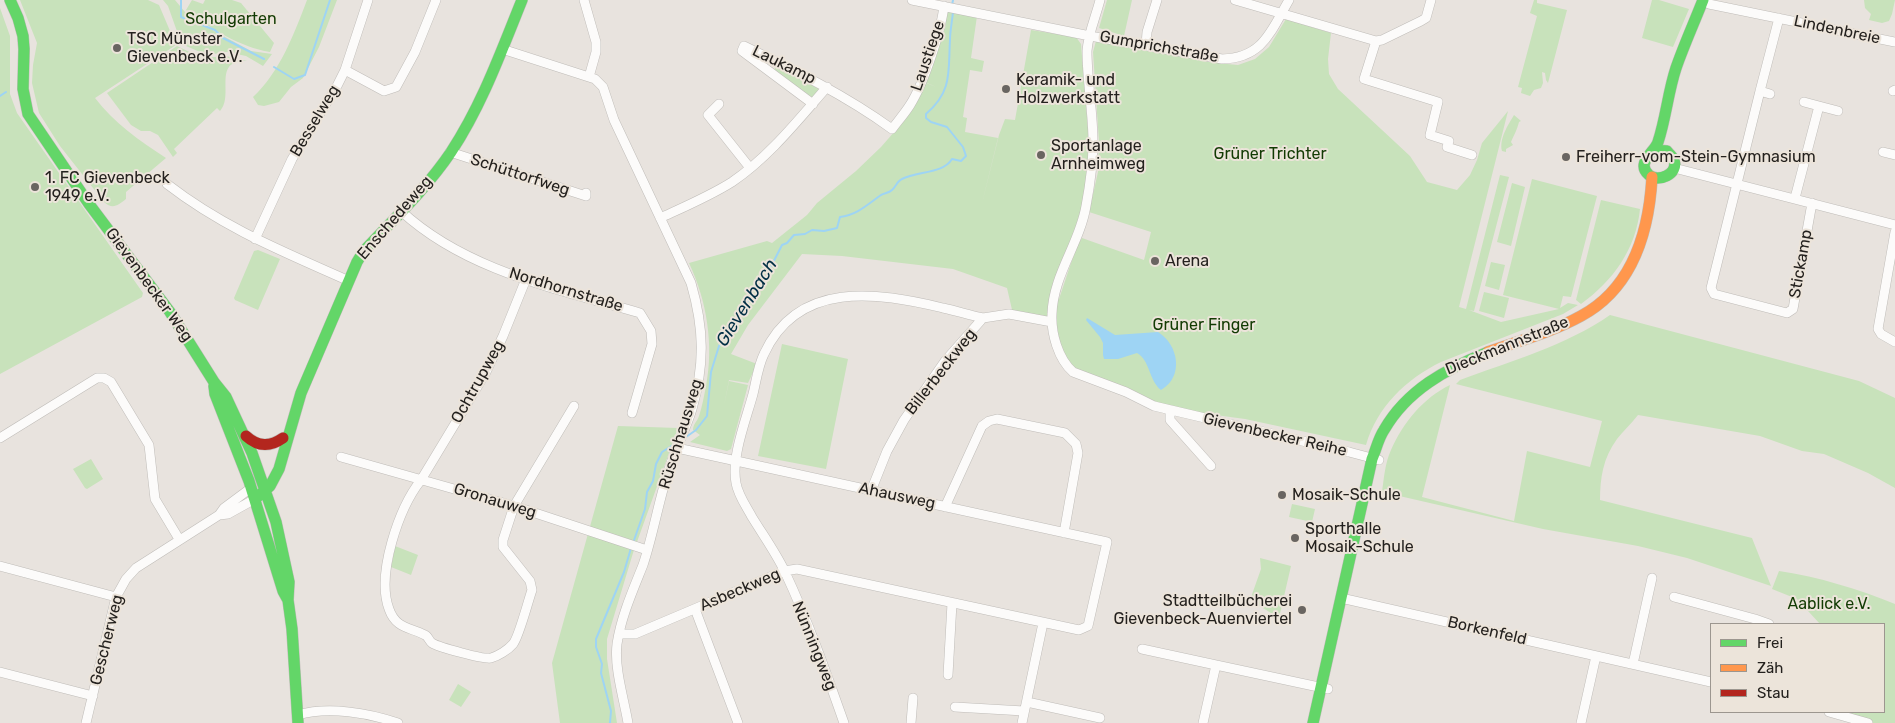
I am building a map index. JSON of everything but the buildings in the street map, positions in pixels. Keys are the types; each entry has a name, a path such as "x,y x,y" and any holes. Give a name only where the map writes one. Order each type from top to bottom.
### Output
{"street":[{"name":"Gievenbecker Weg","path":"10,0 22,34 24,55 22,97 28,114 89,204 174,318 214,382 222,391 245,435 262,478 287,572 290,590 288,600"},
{"name":"Besselweg","path":"255,239 292,159 337,86 368,0"},
{"path":"344,70 384,91 396,87 415,52 436,0"},
{"name":"Enschedeweg","path":"255,499 266,492 276,477 306,381 334,319 347,280 363,252 431,178 472,117 522,0"},
{"path":"584,0 594,35 596,52 588,77"},
{"name":"Gumprichstraße","path":"912,0 1090,36 1222,59 1243,57 1262,45 1289,0"},
{"name":"Gievenbecker Reihe","path":"1100,0 1087,51 1093,141 1092,172 1086,208 1052,304 1052,322 1062,359 1073,372 1126,392 1154,406 1343,450 1376,460"},
{"path":"1146,46 1147,32 1157,0"},
{"path":"1235,0 1376,40 1382,40 1426,18 1431,0"},
{"name":"Lindenbreie","path":"1707,1 1895,42"},
{"name":"Dieckmannstraße","path":"1313,723 1324,689 1376,460 1389,436 1397,422 1414,401 1432,386 1462,370 1577,326 1598,313 1631,280 1644,256 1650,235 1657,178 1646,169 1645,162 1649,154 1662,151 1676,69 1707,1"},
{"name":"Laustiege","path":"892,130 911,104 922,82 945,7"},
{"name":"Lindenbreie","path":"1737,184 1779,18"},
{"path":"1376,40 1364,79 1438,102 1430,135 1449,141 1447,147 1472,155"},
{"name":"Laukamp","path":"813,104 742,50 744,46 827,87 853,102 892,130"},
{"name":"Rüschhausweg","path":"502,49 595,79 603,87 614,120 691,283 701,325 701,363 698,386 662,494 647,550 619,634 617,654 628,723"},
{"name":"Laukamp","path":"660,218 717,190 750,168 780,140 827,87"},
{"path":"1760,92 1770,94"},
{"path":"1804,102 1838,111"},
{"path":"719,104 708,115 750,168"},
{"path":"1796,198 1819,106"},
{"path":"1657,178 1669,175 1674,168 1674,160 1662,151"},
{"name":"Schüttorfweg","path":"450,152 586,196 586,193"},
{"path":"1883,152 1895,155"},
{"path":"1674,168 1895,225"},
{"path":"167,184 213,216 255,239 347,280"},
{"name":"Stickamp","path":"1737,184 1711,288 1714,294 1787,313 1793,309 1812,203"},
{"name":"Nordhornstraße","path":"401,211 414,222 462,254 526,279 640,313 651,330 652,344 632,413"},
{"path":"1895,232 1878,329 1880,334 1895,342"},
{"name":"Ochtrupweg","path":"514,506 503,540 503,547 530,582 532,590 514,643 490,659 481,658 432,643 426,635 403,627 395,620 389,610 386,596 386,569 392,540 398,523 413,490 421,480 484,374 503,336 526,279"},
{"name":"Nünningweg","path":"844,723 820,657 784,571 743,501 736,483 735,461 763,355 773,338 795,315 810,305 831,298 859,296 917,303 983,318"},
{"name":"Billerbeckweg","path":"871,491 887,451 904,420 945,361 983,318 1009,314 1052,322"},
{"path":"0,438 97,378 104,378 111,382 149,445 155,499 179,539"},
{"name":"Gievenbecker Weg","path":"214,382 215,394 255,499 283,591 288,600"},
{"path":"514,506 574,406"},
{"name":"Gievenbecker Reihe","path":"1170,410 1170,420 1211,466"},
{"path":"945,507 982,426 989,421 997,419 1065,433 1076,444 1078,453 1064,532"},
{"name":"Enschedeweg","path":"251,488 270,468 287,428 292,422"},
{"path":"245,435 254,443 262,445 273,444 283,438"},
{"name":"Ahausweg","path":"677,448 1107,542 1105,552"},
{"name":"Gronauweg","path":"341,457 514,506 647,550"},
{"name":"Gescherweg","path":"86,723 116,598 126,580 136,568 219,515 224,508 251,488"},
{"name":"Gescherweg","path":"219,515 228,514 255,499"},
{"name":"Asbeckweg","path":"619,634 635,634 784,571 797,569 1079,630 1088,626 1105,552"},
{"path":"0,566 116,598"},
{"path":"1633,664 1652,578"},
{"path":"1674,597 1755,618 1767,623"},
{"name":"Borkenfeld","path":"1344,599 1710,682"},
{"path":"288,600 294,648 298,719"},
{"path":"948,675 952,603"},
{"path":"695,610 738,723"},
{"path":"1022,723 1043,623"},
{"path":"1142,649 1324,689"},
{"path":"1581,723 1596,656"},
{"path":"1203,723 1216,665"},
{"name":"Gescherweg","path":"0,672 93,696"},
{"name":"Dieckmannstraße","path":"1320,723 1324,689"},
{"path":"911,723 913,698"},
{"path":"956,707 1026,706 1100,718"},
{"path":"298,719 304,713 355,713 398,723"},
{"path":"1833,713 1868,723"}],"green space":[{"path":"20,0 148,0 159,5 176,45 95,98 119,123 166,158 126,192 126,199 118,205 110,206 104,202 60,146 39,113 32,83 37,43"},
{"path":"163,0 175,0 185,12 203,25 251,51 272,54 263,66 246,56 227,52 207,55 186,46 179,37 168,6"},
{"name":"Schulgarten","path":"192,0 203,4 205,0 232,0 241,3 274,43 270,52 237,42 205,24 186,10"},
{"path":"307,0 337,0 319,47 303,78 291,87 279,102 264,106 258,105 253,97 263,87 279,64"},
{"path":"1107,0 1132,0 1124,36 1099,28"},
{"path":"1534,0 1537,0 1537,3 1567,10 1548,83 1545,73 1542,72 1543,83 1541,88 1534,90 1530,96 1521,93 1522,88 1518,87 1537,16 1530,13"},
{"path":"1652,0 1659,0 1689,9 1673,47 1642,38"},
{"path":"1864,0 1895,0 1889,21 1882,23 1869,20 1871,14 1865,8"},
{"name":"1. FC Gievenbeck 1949 e.V.","path":"0,8 10,36 10,94 17,113 143,293 142,297 0,374"},
{"path":"943,9 977,16 971,58 984,61 982,72 970,70 963,117 967,118 965,132 998,138 981,207 999,135 1005,119 1015,120 1031,30 1076,37 1081,44 1089,141 1088,170 1082,207 1060,276 1049,323 1013,314 1007,288 953,269 842,256 802,254 748,325 731,354 757,364 748,383 729,380 724,406 729,381 748,385 731,449 727,451 690,442 700,435 693,428 699,416 706,386 709,339 700,292 689,263 767,241 772,243 807,215 817,203 856,171 881,147 895,131 924,82 936,87 925,82"},
{"path":"1286,19 1331,33 1328,59 1329,74 1338,89 1410,156 1427,182 1457,190 1470,175 1482,143 1508,111 1459,307 1466,309 1500,175 1509,177 1474,311 1469,310 1501,322 1559,309 1503,295 1532,179 1597,196 1571,297 1563,296 1560,308 1568,303 1578,305 1563,314 1441,362 1428,369 1405,386 1385,407 1377,418 1366,445 1245,419 1171,409 1075,370 1064,361 1054,325 1055,301 1059,299 1077,245 1082,238 1144,260 1151,232 1089,212 1098,172 1099,142 1093,52 1096,41 1125,44 1216,63 1238,65 1255,59 1269,47"},
{"path":"177,46 202,58 226,56 247,61 236,62 230,66 227,72 224,104 220,111 217,108 174,149 177,153 173,157 158,135 150,131 141,131 131,125 107,93"},
{"path":"776,66 821,90 813,100 774,70"},
{"path":"1514,115 1521,121 1511,142 1513,145 1506,149 1506,152 1502,151 1503,137"},
{"path":"1512,183 1525,187 1511,246 1497,242"},
{"path":"1601,200 1640,209 1638,224 1628,251 1621,263 1603,285 1581,304 1576,300"},
{"path":"258,250 280,259 258,310 234,298 254,251"},
{"path":"1491,262 1505,265 1499,290 1485,286"},
{"path":"1484,292 1509,298 1504,318 1479,311"},
{"path":"1610,315 1859,381 1895,398 1895,488 1868,473 1824,454 1802,451 1760,436 1638,415 1617,439 1608,453 1602,476 1600,500 1752,538 1771,586 1687,558 1638,546 1543,529 1382,492 1387,460 1401,430 1423,404 1440,390 1450,385 1422,497 1514,521 1527,451 1590,467 1602,421 1456,384 1460,380 1575,336"},
{"path":"782,344 848,359 826,469 758,456"},
{"path":"618,426 678,428 633,553 607,639 607,659 617,723 560,723 552,663"},
{"path":"91,459 103,479 87,489 73,469"},
{"path":"1292,504 1315,509 1312,522 1289,517"},
{"path":"395,546 418,555 411,575 391,567"},
{"path":"1260,558 1291,566 1279,618 1250,600 1261,569"},
{"name":"Aablick e.V.","path":"1779,571 1838,584 1895,604 1895,723 1873,723 1842,713 1885,713 1885,623 1819,623 1797,599 1772,589"},
{"path":"458,684 471,692 461,707 449,700"}],"water":[{"path":"1087,318 1115,335 1158,332 1171,345 1176,361 1176,369 1168,384 1161,390 1157,386 1145,360 1137,353 1118,359 1104,359 1103,343 1086,320"}],"waterway":[{"path":"181,0 181,17 215,30 223,38 264,59"},
{"path":"274,67 294,79 305,75 330,0"},
{"name":"Gievenbach","path":"952,5 953,0"},
{"name":"Gievenbach","path":"686,437 696,430 707,416 711,372 719,346 732,331 748,301 757,294 782,245 787,243 794,235 805,234 812,230 824,231 837,228 840,217 857,212 881,195 890,192 900,180 908,176 936,170 948,164 952,159 961,161 966,156 963,147 947,127 931,122 926,118 926,114 935,105 945,89 949,71 950,33 953,12"},
{"path":"0,96 6,92"},
{"name":"Gievenbach","path":"633,543 645,509 647,492 653,481 656,464 662,452 673,445"},
{"name":"Gievenbach","path":"610,723 611,711 601,673 602,664 596,647 596,639 624,572 631,548"}],"traffic: fast":[{"path":"10,0 23,36 23,89 28,114 89,204 170,312 214,382 226,397 252,453 276,522 289,582 288,600"},
{"path":"255,499 270,486 279,469 301,393 357,262 363,252 420,191 451,152 482,97 522,0"},
{"path":"1656,150 1667,151 1674,160 1675,165 1667,176 1653,177 1645,171 1644,166 1658,142 1676,68 1703,0"},
{"path":"1313,723 1372,459 1380,437 1393,416 1416,392 1457,366 1488,352"},
{"path":"214,386 215,394 249,481 283,591 288,600 292,629 298,723"}],"traffic: slow":[{"path":"1488,352 1570,322 1599,304 1614,290 1626,274 1642,238 1647,218 1652,177"}],"traffic: jam":[{"path":"246,436 264,445 283,438"}],"place":[{"name":"TSC Münster Gievenbeck e.V.","path":"117,48"},
{"name":"Keramik- und Holzwerkstatt","path":"1006,89"},
{"name":"Sportanlage Arnheimweg","path":"1041,155"},
{"name":"Freiherr-vom-Stein-Gymnasium","path":"1566,157"},
{"name":"1. FC Gievenbeck 1949 e.V.","path":"35,187"},
{"name":"Arena","path":"1155,261"},
{"name":"Mosaik-Schule","path":"1282,495"},
{"name":"Sporthalle Mosaik-Schule","path":"1295,538"},
{"name":"Stadtteilbücherei Gievenbeck-Auenviertel","path":"1302,610"}],"park label":[{"name":"Grüner Trichter","path":"1270,154"},
{"name":"Grüner Finger","path":"1204,325"}]}
